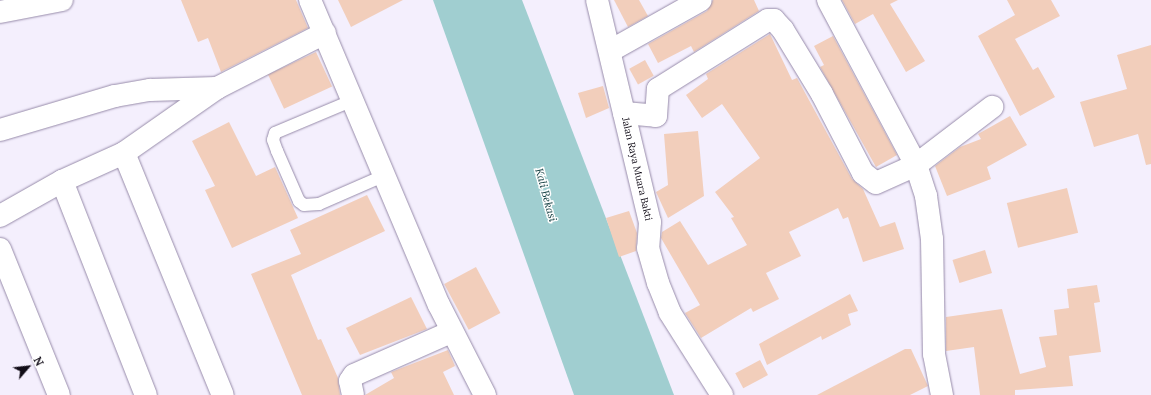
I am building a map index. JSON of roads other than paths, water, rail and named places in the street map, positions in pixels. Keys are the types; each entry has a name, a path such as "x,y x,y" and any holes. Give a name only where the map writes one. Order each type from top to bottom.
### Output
{"street":[{"path":"0,12 39,2 62,0"},
{"path":"310,0 325,33 383,176 451,332 485,395"},
{"name":"Jalan Raya Muara Bakti","path":"597,0 650,222 648,248 658,283 670,313 722,395"},
{"path":"610,51 701,0"},
{"path":"828,0 916,164 926,196 932,239 934,354 942,395"},
{"path":"624,113 656,116 658,89 758,24 774,20 808,70 858,164 869,180 883,182 916,164 992,107"},
{"path":"0,216 62,181 124,153 217,88 325,33"},
{"path":"0,130 115,96 150,90 217,88"},
{"path":"124,153 223,395"},
{"path":"62,181 146,395"},
{"path":"0,249 58,395"},
{"path":"353,395 350,382 354,375 451,332"}],"lane":[{"path":"352,101 275,133 275,146 299,202 304,205 319,204 383,176"}],"water":[{"name":"Kali Bekasi","path":"433,0 522,0 674,395 574,395"}]}
